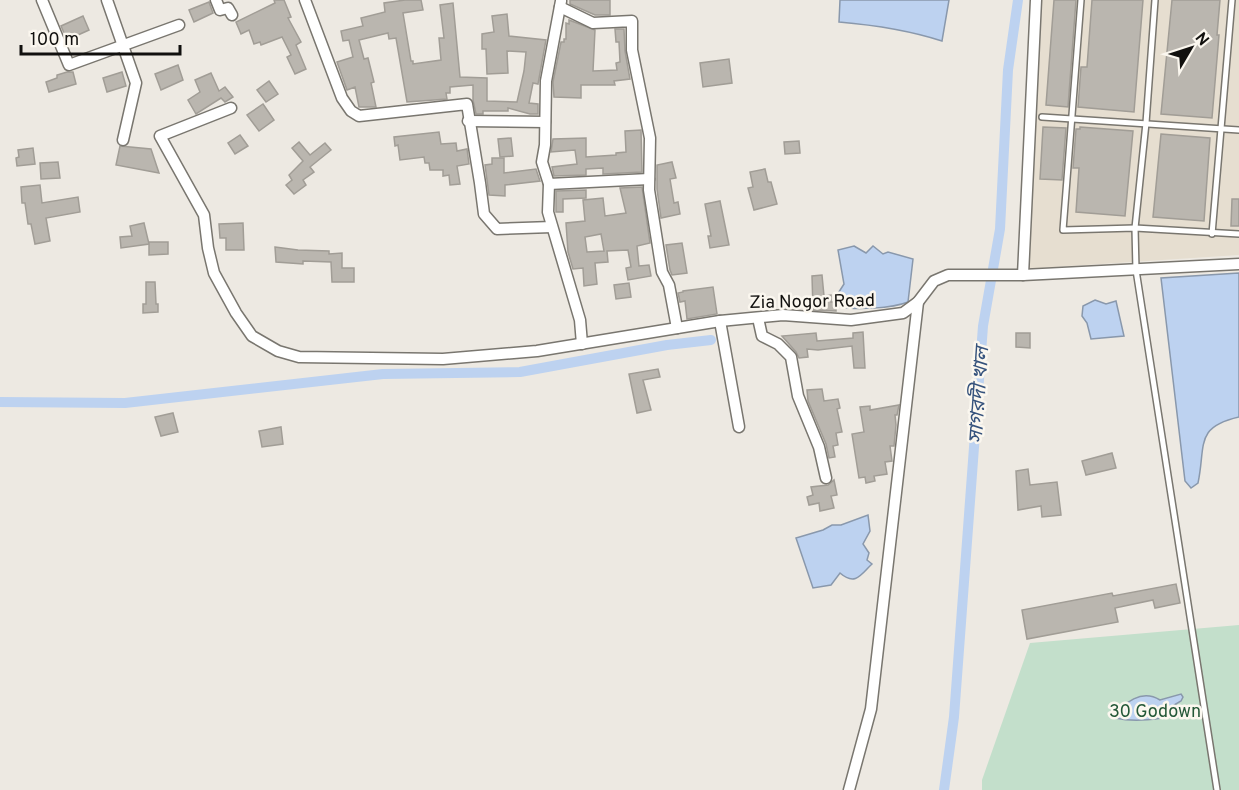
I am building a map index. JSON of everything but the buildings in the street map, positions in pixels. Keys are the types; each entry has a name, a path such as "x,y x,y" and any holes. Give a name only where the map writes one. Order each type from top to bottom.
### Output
{"street":[{"path":"42,0 69,65 178,25"},
{"path":"107,0 136,83 123,141"},
{"path":"216,0 220,10 228,8 232,15"},
{"path":"305,0 342,98 351,111 359,116 467,104 484,214 497,229 552,227"},
{"path":"1019,275 1036,0"},
{"path":"582,344 580,320 548,212 549,184 542,162 546,81 561,3 593,23 632,21 632,50 650,138 649,190 662,272 669,285 677,328"},
{"name":"Zia Nogor Road","path":"231,108 160,136 204,215 214,273 236,313 252,336 278,351 299,357 443,359 537,351 720,321 783,315 852,320 903,313 918,302 934,280 948,275 1019,275 1239,264"},
{"path":"468,121 545,122"},
{"path":"549,184 649,179"},
{"path":"849,790 871,709 918,302"},
{"path":"758,318 762,336 778,344 791,357 798,396 819,447 826,478"},
{"path":"720,321 739,427"}],"lane":[{"path":"1081,0 1063,230 1135,228 1239,234"},
{"path":"1155,0 1135,228 1136,270 1218,790"},
{"path":"1212,234 1232,0"},
{"path":"1042,117 1239,130"}],"shaded area":[{"path":"1041,0 1239,0 1239,255 1024,269"}],"green space":[{"name":"30 Godown","path":"1239,625 1239,790 982,790 982,780 1030,643"}],"water":[{"path":"840,0 949,0 942,41 891,28 839,22"},
{"path":"854,246 866,253 873,246 883,254 888,252 913,259 908,302 874,308 839,306 837,295 844,284 838,250"},
{"path":"1239,273 1239,417 1215,426 1208,433 1203,448 1198,483 1191,488 1185,481 1161,278"},
{"path":"1095,300 1106,304 1116,301 1124,336 1091,339 1087,323 1082,316 1083,306"},
{"path":"868,515 870,531 863,544 869,553 867,560 872,564 855,579 850,579 840,573 831,585 813,588 796,538"},
{"path":"1181,694 1183,697 1181,701 1174,705 1168,717 1141,720 1115,718 1128,702 1134,699 1146,696 1160,700"}],"waterway":[{"name":"সাগরদী খাল","path":"944,790 954,717 983,326 1000,229 1008,70 1018,0"},
{"path":"0,402 125,403 383,374 520,372 667,345 711,340"}]}
